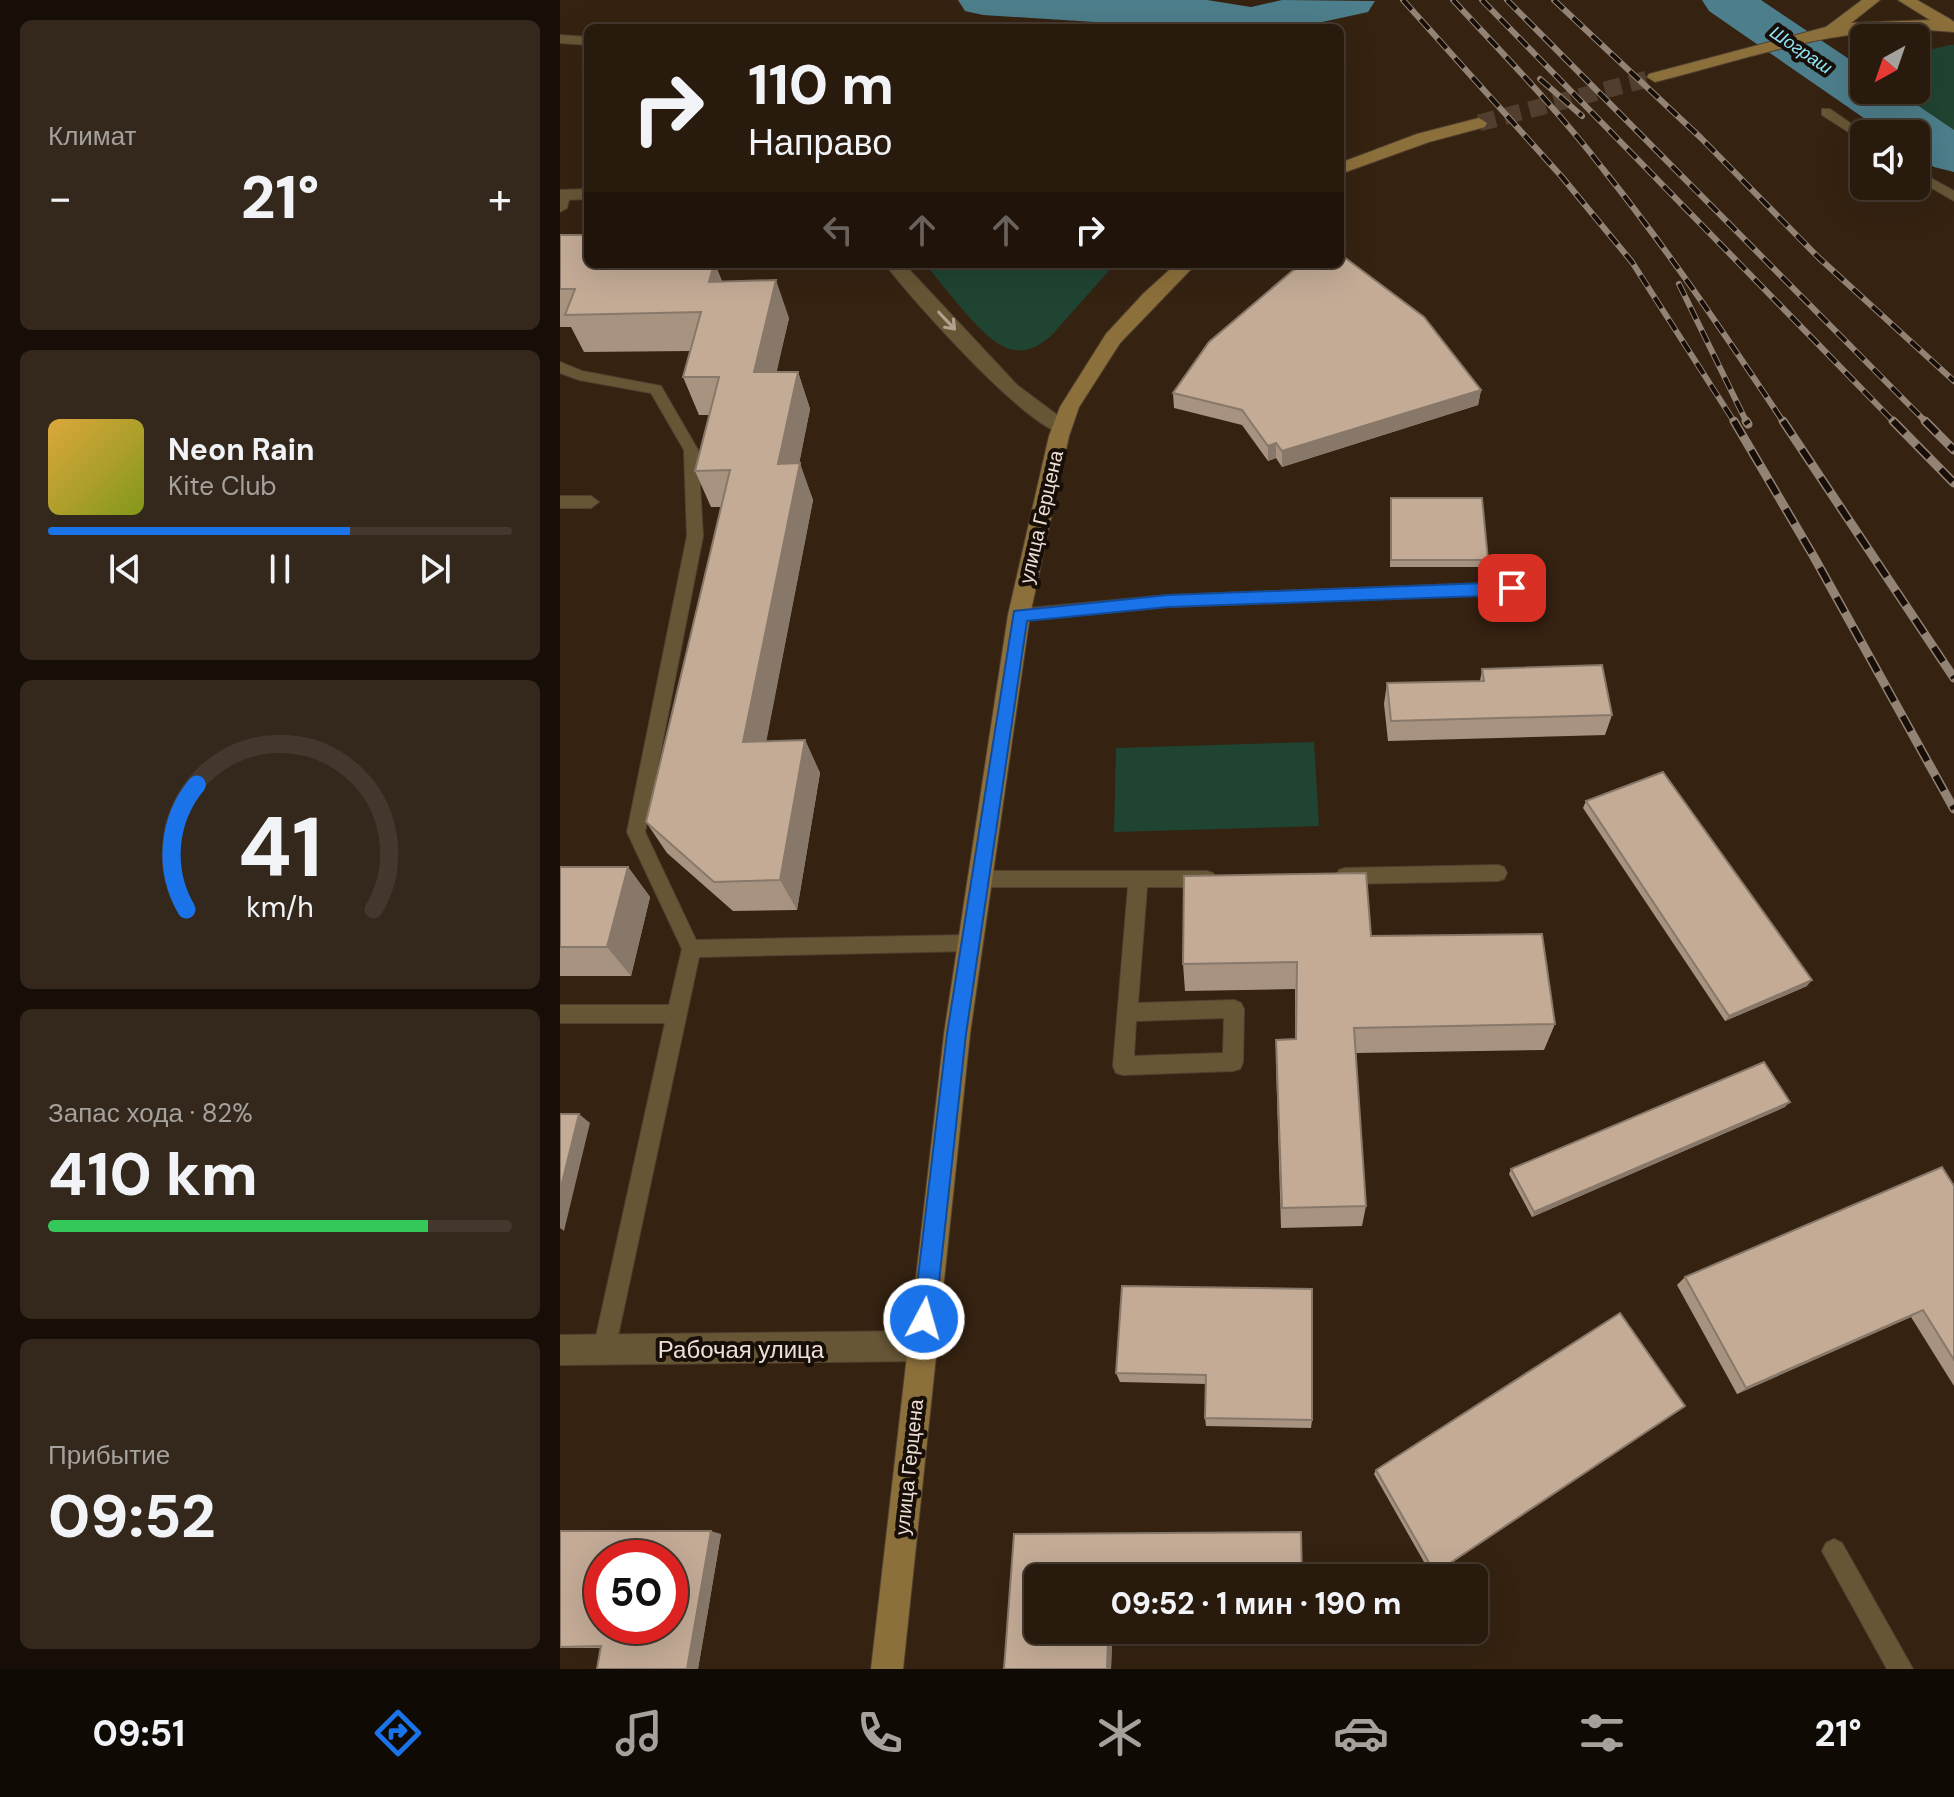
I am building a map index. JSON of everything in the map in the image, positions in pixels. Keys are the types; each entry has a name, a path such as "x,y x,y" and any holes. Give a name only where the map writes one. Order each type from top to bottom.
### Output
{"main road":[{"path":"1824,32 1872,0"},
{"path":"1906,0 1936,19 1954,26"},
{"path":"1655,77 1824,32 1924,24 1954,26"},
{"path":"1344,168 1423,138 1479,123"},
{"name":"улица Герцена","path":"887,1669 953,1063 1019,615 1061,428 1073,401 1104,352 1135,314 1183,268"}],"street":[{"path":"561,199 584,195"},
{"path":"898,268 1010,390 1061,428"},
{"name":"Рабочая улица","path":"560,1350 921,1346"}],"lane":[{"path":"560,39 584,41"},
{"path":"1826,112 1850,128"},
{"path":"1930,182 1954,197"},
{"path":"560,367 579,375 656,389 691,450 695,536 636,832 691,949 604,1350"},
{"path":"560,502 591,502"},
{"path":"1019,615 1168,601 1512,588"},
{"path":"1326,876 1498,873"},
{"path":"980,879 1232,878"},
{"path":"1127,1012 1234,1009 1233,1062 1123,1066 1127,1012 1138,880"},
{"path":"691,949 970,943"},
{"path":"560,1014 677,1014"},
{"path":"1834,1551 1901,1669"}],"green space":[{"path":"1954,45 1954,135 1942,129 1932,118 1899,104 1930,104 1930,50"},
{"path":"928,268 1111,268 1050,337 1027,350 1010,349 999,344 964,312"},
{"path":"1314,742 1319,826 1114,832 1116,748"}],"building":[{"path":"560,235 584,235 584,268 713,268 709,282 776,280 754,372 798,372 778,464 800,463 743,742 805,740 780,880 714,882 646,822 730,470 695,471 719,377 683,377 701,312 565,315 575,289 560,289"},
{"path":"1344,257 1424,317 1481,390 1282,451 1276,443 1268,446 1242,410 1173,393 1209,342 1298,268 1344,268"},
{"path":"1391,498 1482,498 1488,560 1391,560"},
{"path":"1602,665 1612,715 1391,721 1387,683 1484,681 1482,669"},
{"path":"1663,772 1812,980 1729,1016 1586,801"},
{"path":"560,867 628,867 607,947 560,947"},
{"path":"1366,873 1371,936 1542,934 1555,1024 1354,1028 1366,1206 1282,1208 1276,1040 1296,1039 1297,962 1183,964 1184,876"},
{"path":"1764,1062 1790,1102 1534,1212 1511,1169"},
{"path":"560,1114 579,1114 560,1191"},
{"path":"1942,1167 1954,1186 1954,1360 1923,1310 1746,1388 1685,1277"},
{"path":"1122,1286 1312,1289 1312,1420 1205,1418 1206,1375 1116,1373"},
{"path":"1620,1313 1685,1406 1448,1564 1430,1564 1376,1470"},
{"path":"560,1531 711,1531 687,1669 597,1669 601,1646 560,1647"},
{"path":"1301,1532 1302,1564 1024,1564 1024,1644 1108,1644 1107,1669 1004,1669 1014,1534"}],"waterway":[{"name":"Шограш","path":"983,0 1178,11 1251,22 1350,1"},
{"name":"Шограш","path":"1727,0 1954,155"}],"tunnel":[{"path":"1479,123 1655,77"}],"railway":[{"path":"1403,0 1562,177 1632,262 1735,423"},
{"path":"1453,0 1549,104 1627,200 1784,423"},
{"path":"1482,0 1895,423"},
{"path":"1507,0 1927,423"},
{"path":"1554,0 1701,138 1818,257 1954,381"},
{"path":"1540,79 1582,116"},
{"path":"1679,284 1746,421"},
{"path":"1734,421 1814,557 1954,809"},
{"path":"1783,421 1954,678"},
{"path":"1893,421 1954,483"},
{"path":"1927,423 1954,450"}],"route":[{"path":"924,1319 957,1034 1019,615 1168,601 1512,588"}]}
